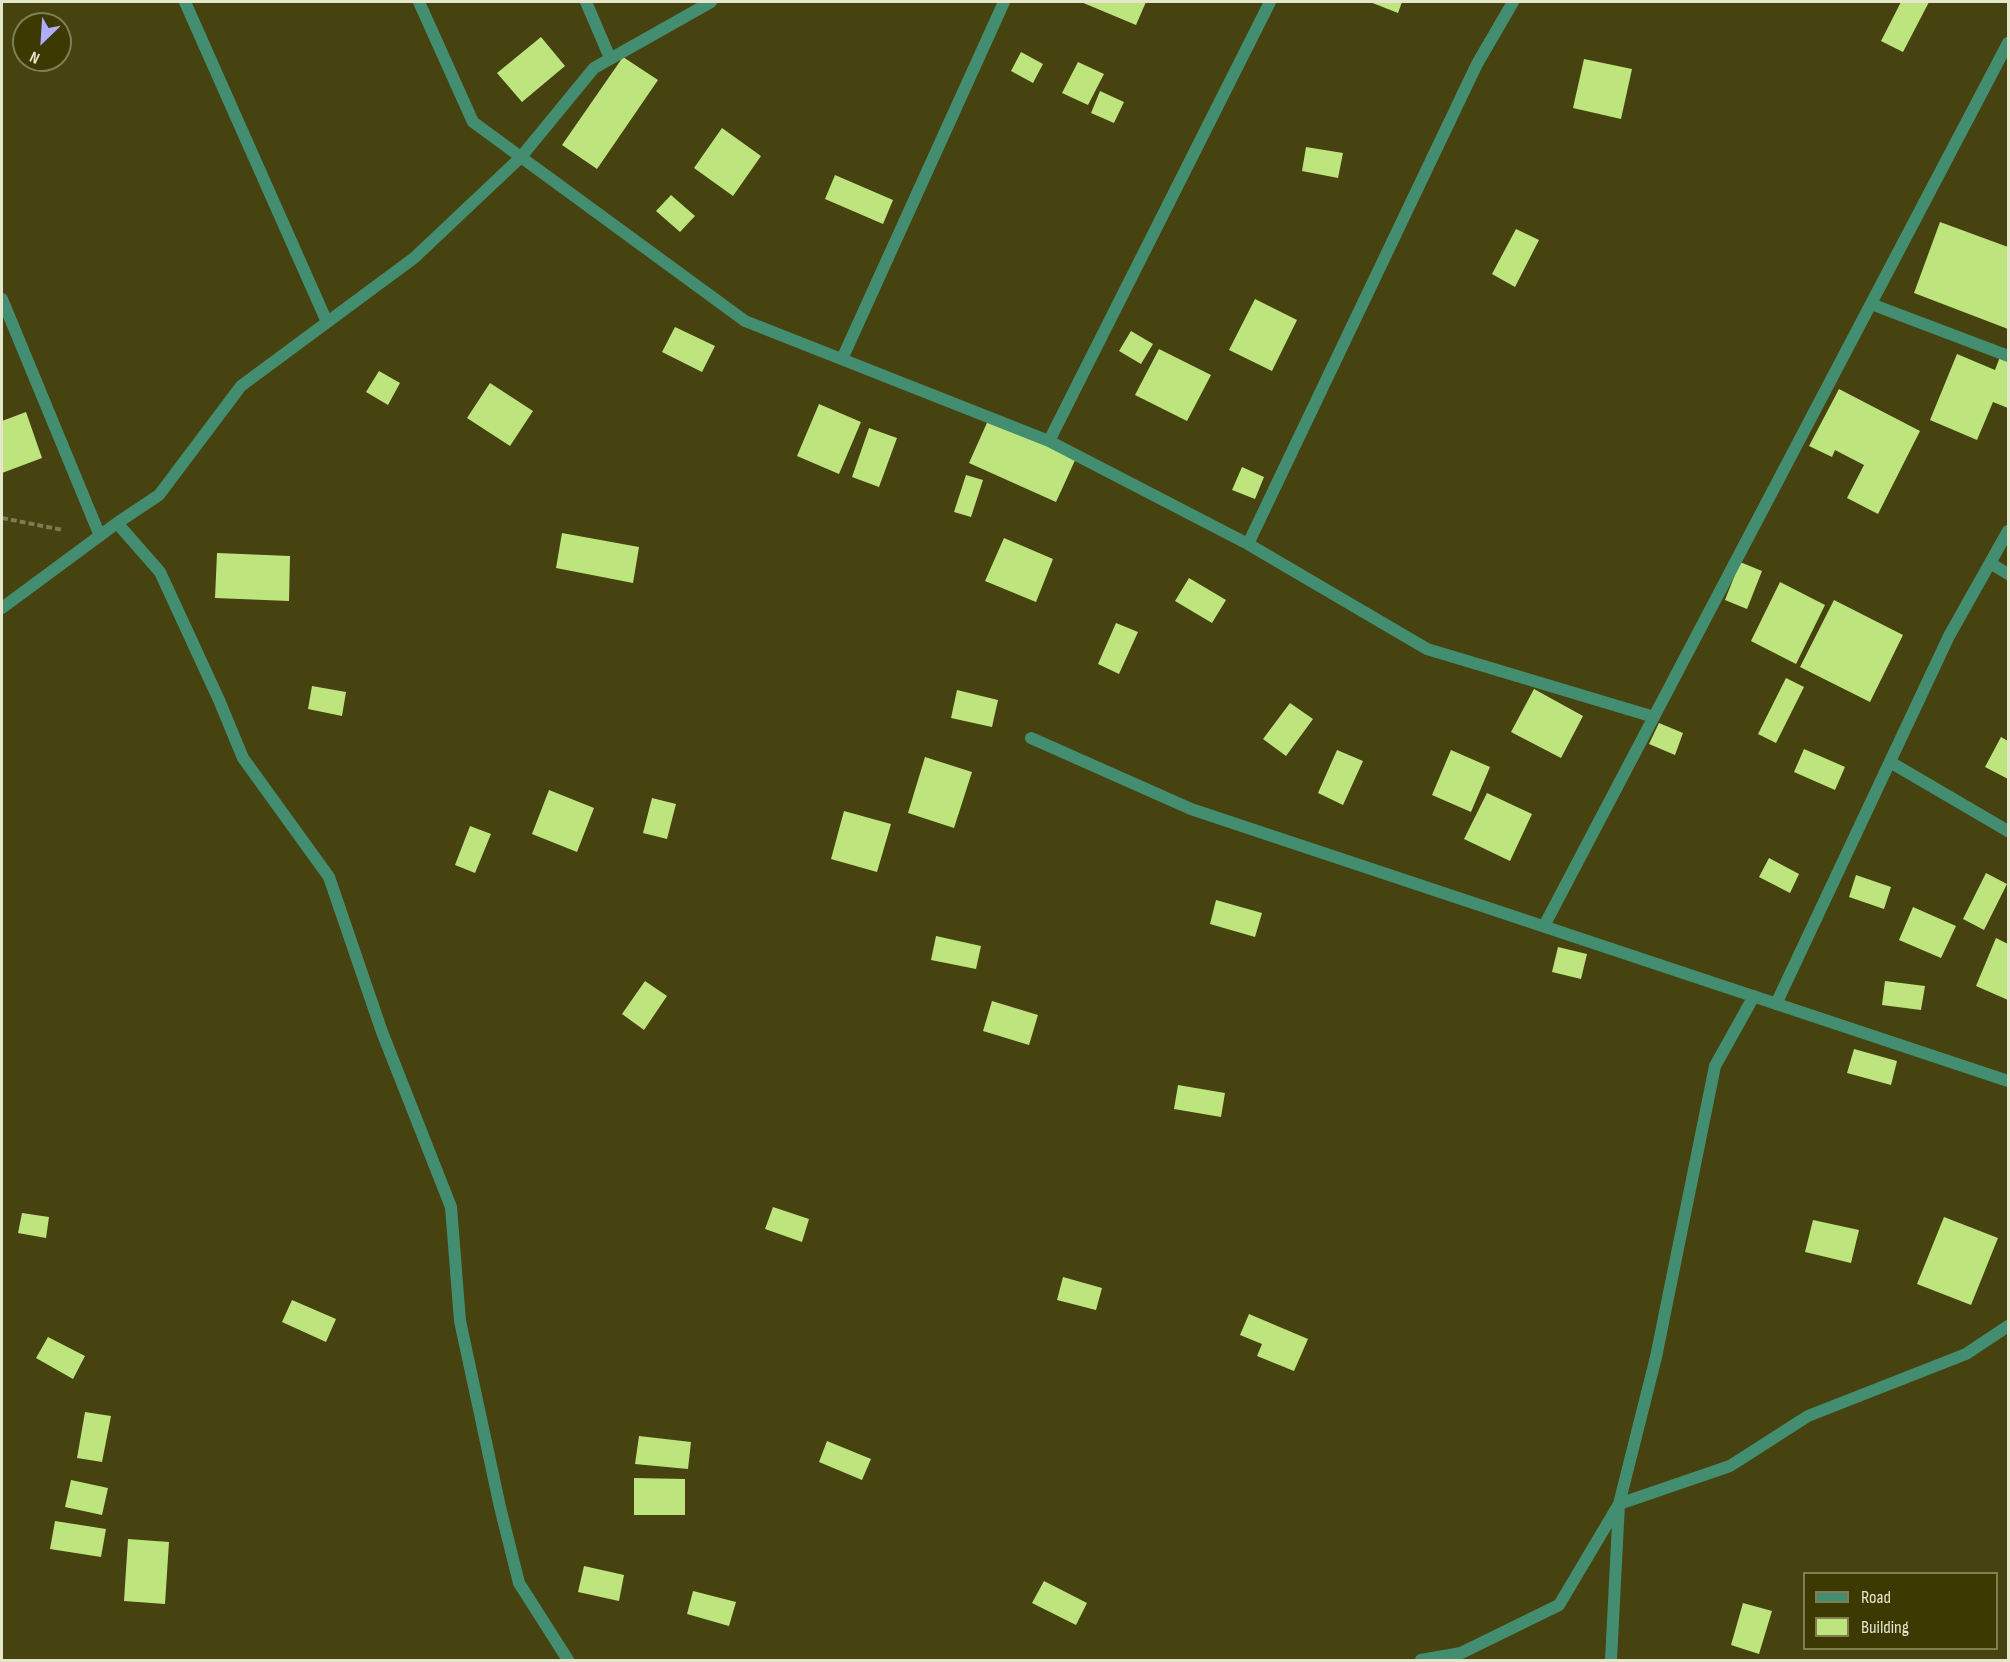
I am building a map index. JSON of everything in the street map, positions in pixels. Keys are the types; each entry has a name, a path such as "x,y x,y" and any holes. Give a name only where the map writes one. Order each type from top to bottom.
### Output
{"street":[{"path":"185,2 327,322"},
{"path":"418,2 473,122 745,321 1049,441 1248,544 1427,650 1654,717"},
{"path":"586,2 610,58"},
{"path":"2,608 100,537 117,522 159,495 241,386 414,258 521,157 594,68 711,2"},
{"path":"842,359 1004,2"},
{"path":"1049,441 1270,2"},
{"path":"1248,544 1478,64 1513,2"},
{"path":"1544,926 2008,43"},
{"path":"2,299 100,537"},
{"path":"1871,304 2008,356"},
{"path":"117,522 160,572 243,758 329,877 382,1032 451,1207 460,1321 500,1507 519,1583 568,1660"},
{"path":"1776,1004 1949,636 2008,531"},
{"path":"1990,563 2008,574"},
{"path":"1031,738 1191,810 2008,1081"},
{"path":"1890,762 2008,831"},
{"path":"1611,1660 1619,1504 1656,1357 1715,1066 1754,996"},
{"path":"1421,1660 1461,1653 1559,1605 1619,1504 1730,1466 1808,1416 1966,1354 2008,1326"}],"path":[{"path":"2,518 100,537"}],"building":[{"path":"1081,2 1146,2 1136,25"},
{"path":"1370,2 1402,2 1398,13"},
{"path":"1901,2 1929,2 1903,52 1881,41"},
{"path":"541,37 565,66 522,102 497,73"},
{"path":"1021,52 1043,64 1033,83 1011,71"},
{"path":"623,57 658,80 597,169 562,145"},
{"path":"1584,59 1632,69 1621,119 1573,108"},
{"path":"1078,62 1104,74 1088,105 1062,93"},
{"path":"1100,91 1124,102 1114,123 1091,113"},
{"path":"722,128 761,156 733,196 694,168"},
{"path":"1306,147 1343,153 1338,178 1302,171"},
{"path":"835,175 893,200 883,224 825,199"},
{"path":"671,195 695,216 680,232 656,211"},
{"path":"1940,222 2008,247 2008,329 1914,293"},
{"path":"1516,229 1539,240 1515,287 1492,274"},
{"path":"1255,299 1297,320 1272,371 1229,350"},
{"path":"675,327 715,346 702,372 662,352"},
{"path":"1131,331 1153,344 1141,364 1119,351"},
{"path":"1159,349 1211,375 1187,421 1135,395"},
{"path":"1957,354 1995,370 2000,357 2008,360 2008,408 1993,402 1977,440 1930,420"},
{"path":"379,371 400,383 388,405 366,392"},
{"path":"490,383 533,411 510,446 467,418"},
{"path":"1839,389 1920,431 1878,514 1847,498 1864,465 1835,450 1832,457 1809,446"},
{"path":"819,404 861,422 839,474 797,456"},
{"path":"26,412 42,458 2,473 2,421"},
{"path":"990,416 1077,456 1056,502 969,463"},
{"path":"869,428 897,438 879,487 852,477"},
{"path":"1242,467 1264,477 1255,499 1232,490"},
{"path":"966,475 983,480 971,517 954,512"},
{"path":"562,533 639,547 633,583 556,568"},
{"path":"1004,538 1053,559 1036,602 985,581"},
{"path":"217,553 290,556 289,601 215,598"},
{"path":"1740,562 1762,571 1747,609 1725,600"},
{"path":"1189,578 1226,600 1212,623 1175,601"},
{"path":"1780,582 1825,605 1796,664 1751,641"},
{"path":"1834,600 1903,635 1870,702 1800,667"},
{"path":"1116,623 1138,632 1119,674 1098,664"},
{"path":"1786,678 1804,687 1776,743 1758,734"},
{"path":"312,686 346,692 342,716 308,709"},
{"path":"1534,689 1583,716 1561,758 1511,732"},
{"path":"957,690 998,700 992,727 951,718"},
{"path":"1290,703 1313,719 1286,756 1263,739"},
{"path":"1659,723 1683,733 1675,755 1649,744"},
{"path":"2001,737 2008,741 2008,779 1985,767"},
{"path":"1804,749 1845,767 1835,790 1794,772"},
{"path":"1337,750 1363,761 1343,805 1318,793"},
{"path":"1451,750 1490,767 1471,812 1432,795"},
{"path":"925,757 972,772 954,828 908,813"},
{"path":"549,790 594,808 577,852 532,834"},
{"path":"1487,793 1532,814 1510,861 1464,839"},
{"path":"652,798 676,804 667,839 643,833"},
{"path":"844,811 891,824 877,872 831,859"},
{"path":"470,826 491,834 475,873 455,865"},
{"path":"1769,858 1799,874 1790,893 1759,877"},
{"path":"1986,873 2007,884 1984,930 1963,919"},
{"path":"1856,875 1891,887 1884,909 1849,897"},
{"path":"1216,900 1262,913 1255,937 1210,924"},
{"path":"1913,907 1956,926 1941,958 1899,940"},
{"path":"936,936 981,946 976,969 931,960"},
{"path":"1996,938 2008,944 2008,1000 1976,986"},
{"path":"1558,947 1587,954 1581,979 1552,972"},
{"path":"645,981 667,996 644,1030 622,1014"},
{"path":"1885,981 1925,986 1921,1010 1882,1005"},
{"path":"992,1001 1038,1015 1029,1045 983,1031"},
{"path":"1854,1049 1897,1061 1891,1085 1847,1073"},
{"path":"1178,1085 1225,1093 1221,1117 1174,1109"},
{"path":"773,1207 809,1219 802,1242 765,1229"},
{"path":"22,1213 49,1217 46,1238 18,1233"},
{"path":"1944,1217 1998,1238 1971,1305 1917,1284"},
{"path":"1813,1220 1859,1230 1851,1263 1805,1252"},
{"path":"1063,1277 1102,1288 1096,1310 1057,1300"},
{"path":"292,1300 336,1319 326,1342 282,1322"},
{"path":"1249,1314 1308,1339 1294,1371 1257,1356 1262,1344 1240,1335"},
{"path":"48,1337 85,1356 73,1379 36,1358"},
{"path":"85,1412 111,1416 102,1462 77,1458"},
{"path":"639,1436 691,1442 688,1469 635,1464"},
{"path":"827,1441 871,1459 862,1480 819,1462"},
{"path":"634,1478 685,1479 685,1515 634,1515"},
{"path":"71,1480 108,1488 102,1515 65,1507"},
{"path":"55,1521 106,1529 101,1557 50,1549"},
{"path":"128,1539 169,1542 165,1604 124,1601"},
{"path":"584,1566 624,1575 619,1601 578,1592"},
{"path":"1044,1581 1087,1603 1076,1625 1032,1603"},
{"path":"693,1591 736,1602 729,1626 687,1614"},
{"path":"1743,1603 1772,1611 1759,1654 1731,1645"}]}
